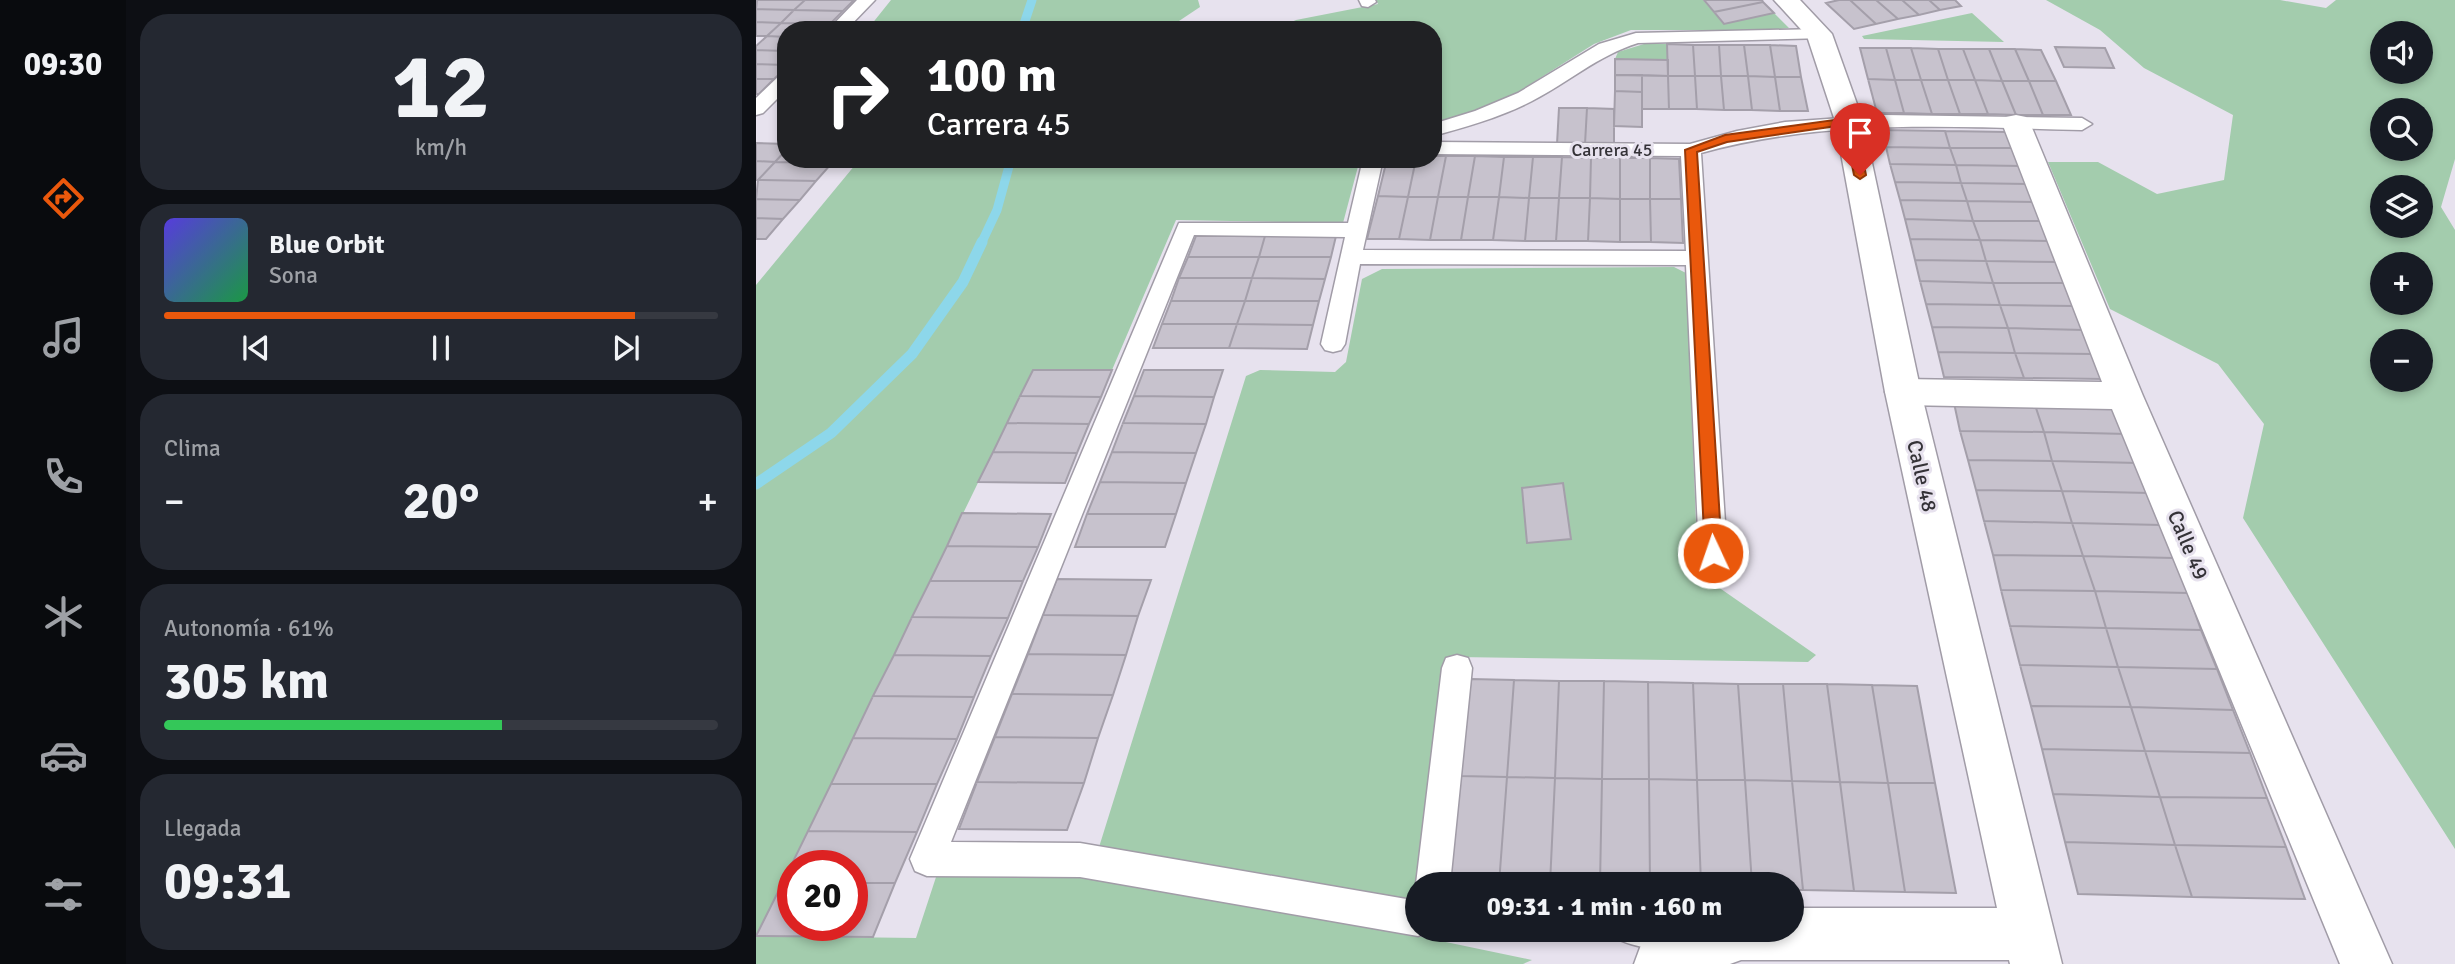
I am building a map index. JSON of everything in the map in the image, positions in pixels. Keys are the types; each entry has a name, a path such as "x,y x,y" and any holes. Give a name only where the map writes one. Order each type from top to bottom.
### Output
{"street":[{"name":"Calle 48","path":"1786,0 1819,34 1849,121 1903,392 2033,949"},
{"name":"Calle 49","path":"2016,123 2125,396 2366,964"},
{"path":"1903,392 2125,396"},
{"path":"1804,937 2033,949"},
{"path":"1660,964 1719,942"}],"lane":[{"path":"845,21 867,0"},
{"path":"1442,127 1482,115 1525,97 1605,48 1636,38 1819,34"},
{"path":"756,109 777,88"},
{"name":"Carrera 45","path":"1442,148 1691,150 1725,138 1849,121 2082,124"},
{"path":"1691,150 1713,553"},
{"path":"1333,344 1371,168"},
{"path":"1357,230 1186,228 927,859 1080,860 1405,917"},
{"path":"1351,257 1698,258"},
{"path":"1434,872 1457,668"}],"green space":[{"path":"891,0 1198,0 1200,7 1179,21 874,21"},
{"path":"1376,0 1703,0 1724,24 1774,13 1789,28 1631,30 1594,44 1515,94 1477,111 1442,121 1442,21 1294,21 1378,4"},
{"path":"2046,0 2280,0 2326,8 2336,0 2455,0 2455,159 2441,207 2455,230 2455,849 2243,518 2264,424 2218,364 2110,309 2048,162 2098,162 2157,194 2224,180 2233,115 2144,68 2100,30"},
{"path":"1972,13 2004,42 1864,39 1862,36"},
{"path":"1644,44 1667,44 1668,60 1615,59 1618,52"},
{"path":"853,168 1358,168 1343,223 1176,220 1112,370 1033,370 799,850 777,850 777,895 757,936 777,936 777,941 916,938 938,871 1095,860 1246,376 1260,370 1335,372 1346,362 1362,279 1382,269 1674,267 1686,273 1698,573 1816,655 1808,662 1457,657 1420,872 1405,872 1405,942 1446,942 1532,960 1523,964 756,964 756,285"}],"building":[{"path":"757,0 805,0 794,10 756,9"},
{"path":"805,0 854,0 843,11 794,10"},
{"path":"1704,0 1762,0 1763,2 1714,12"},
{"path":"1850,0 1876,24 1854,29 1826,3"},
{"path":"1850,0 1876,0 1898,19 1876,24"},
{"path":"1876,0 1902,0 1919,15 1898,19"},
{"path":"1902,0 1929,0 1940,10 1919,15"},
{"path":"1929,0 1955,0 1961,6 1940,10"},
{"path":"1763,2 1774,13 1724,24 1714,12"},
{"path":"756,9 794,10 783,21 756,22"},
{"path":"794,10 843,11 833,21 783,21"},
{"path":"756,22 777,23 777,27 767,36 756,36"},
{"path":"777,27 777,37 767,36"},
{"path":"767,36 777,37 777,51 756,50 756,46"},
{"path":"1667,44 1693,45 1695,76 1668,76"},
{"path":"1693,45 1719,45 1721,76 1695,76"},
{"path":"1719,45 1744,45 1748,76 1721,76"},
{"path":"1744,45 1770,45 1775,77 1748,76"},
{"path":"1770,45 1796,46 1801,77 1775,77"},
{"path":"2055,47 2105,48 2114,68 2064,67"},
{"path":"1860,48 1886,48 1895,80 1868,79"},
{"path":"1886,48 1911,48 1921,80 1895,80"},
{"path":"1911,48 1938,49 1948,80 1921,80"},
{"path":"1938,49 1963,49 1975,80 1948,80"},
{"path":"1963,49 1989,49 2002,81 1975,80"},
{"path":"1989,49 2015,49 2029,81 2002,81"},
{"path":"2015,49 2041,50 2056,81 2029,81"},
{"path":"756,50 777,51 777,65 756,64"},
{"path":"1615,59 1668,60 1668,76 1615,75"},
{"path":"756,64 777,65 777,76 774,79 756,79"},
{"path":"1615,75 1642,75 1642,92 1615,91"},
{"path":"1642,75 1668,76 1669,109 1642,109"},
{"path":"1668,76 1695,76 1697,109 1669,109"},
{"path":"1695,76 1721,76 1724,110 1697,109"},
{"path":"1721,76 1748,76 1752,110 1724,110"},
{"path":"1748,76 1775,77 1780,111 1752,110"},
{"path":"1775,77 1801,77 1808,111 1780,111"},
{"path":"756,79 774,79 756,94"},
{"path":"1868,79 1895,80 1904,113 1877,113"},
{"path":"1895,80 1921,80 1932,114 1904,113"},
{"path":"1921,80 1948,80 1960,114 1932,114"},
{"path":"1948,80 1975,80 1988,114 1960,114"},
{"path":"1975,80 2002,81 2016,115 1988,114"},
{"path":"2002,81 2029,81 2043,115 2016,115"},
{"path":"2029,81 2056,81 2071,115 2043,115"},
{"path":"1615,91 1642,92 1642,127 1614,126"},
{"path":"1559,108 1587,108 1585,144 1557,144"},
{"path":"1587,108 1614,109 1614,145 1585,144"},
{"path":"1882,130 1945,131 1950,148 1886,147"},
{"path":"1945,131 2008,132 2014,148 1950,148"},
{"path":"756,143 777,144 775,162 756,161"},
{"path":"1886,147 1950,148 1956,165 1890,164"},
{"path":"1950,148 2014,148 2021,166 1956,165"},
{"path":"1442,156 1446,156 1438,197 1408,197 1414,168 1442,168"},
{"path":"1446,156 1475,156 1468,197 1438,197"},
{"path":"1475,156 1504,157 1499,197 1468,197"},
{"path":"1504,157 1533,157 1529,198 1499,197"},
{"path":"1533,157 1562,157 1559,198 1529,198"},
{"path":"1562,157 1591,158 1590,198 1559,198"},
{"path":"1591,158 1620,158 1620,199 1590,198"},
{"path":"1620,158 1650,158 1650,199 1620,199"},
{"path":"1650,158 1679,159 1681,199 1650,199"},
{"path":"756,161 775,162 758,180 756,180"},
{"path":"775,162 777,168 828,168 816,181 758,180"},
{"path":"1890,164 1956,165 1961,183 1895,182"},
{"path":"1956,165 2021,166 2028,184 1961,183"},
{"path":"1385,168 1414,168 1408,197 1378,196"},
{"path":"758,180 816,181 800,200 756,199"},
{"path":"1895,182 1961,183 1967,201 1900,200"},
{"path":"1961,183 2028,184 2035,202 1967,201"},
{"path":"1378,196 1408,197 1399,239 1367,239"},
{"path":"1408,197 1438,197 1430,240 1399,239"},
{"path":"1438,197 1468,197 1461,240 1430,240"},
{"path":"1468,197 1499,197 1493,240 1461,240"},
{"path":"1499,197 1529,198 1525,241 1493,240"},
{"path":"1529,198 1559,198 1556,241 1525,241"},
{"path":"1559,198 1590,198 1588,241 1556,241"},
{"path":"1590,198 1620,199 1620,242 1588,241"},
{"path":"756,199 800,200 783,219 756,218"},
{"path":"1620,199 1650,199 1651,242 1620,242"},
{"path":"1650,199 1681,199 1683,243 1651,242"},
{"path":"1900,200 1967,201 1973,221 1905,219"},
{"path":"1967,201 2035,202 2042,221 1973,221"},
{"path":"756,218 783,219 766,239 756,239"},
{"path":"1905,219 1973,221 1980,240 1910,239"},
{"path":"1973,221 2042,221 2050,241 1980,240"},
{"path":"1196,236 1265,236 1259,257 1188,257"},
{"path":"1265,236 1336,236 1331,257 1259,257"},
{"path":"1910,239 1980,240 1986,261 1915,260"},
{"path":"1980,240 2050,241 2058,262 1986,261"},
{"path":"1188,257 1259,257 1252,278 1179,278"},
{"path":"1259,257 1331,257 1325,279 1252,278"},
{"path":"1915,260 1986,261 1993,283 1920,281"},
{"path":"1986,261 2058,262 2066,283 1993,283"},
{"path":"1179,278 1252,278 1245,301 1171,301"},
{"path":"1252,278 1325,279 1319,301 1245,301"},
{"path":"1920,281 1993,283 2000,305 1926,304"},
{"path":"1993,283 2066,283 2074,306 2000,305"},
{"path":"1171,301 1245,301 1237,324 1162,324"},
{"path":"1245,301 1319,301 1313,325 1237,324"},
{"path":"1926,304 2000,305 2008,328 1932,327"},
{"path":"2000,305 2074,306 2084,330 2008,328"},
{"path":"1162,324 1237,324 1229,348 1153,348"},
{"path":"1237,324 1313,325 1307,349 1229,348"},
{"path":"1932,327 2008,328 2015,353 1938,352"},
{"path":"2008,328 2084,330 2093,354 2015,353"},
{"path":"1938,352 2015,353 2024,378 1944,377"},
{"path":"2015,353 2093,354 2103,379 2024,378"},
{"path":"1033,370 1112,370 1101,397 1020,396"},
{"path":"1144,370 1223,370 1214,397 1134,396"},
{"path":"1020,396 1101,397 1089,424 1007,423"},
{"path":"1134,396 1214,397 1206,424 1123,423"},
{"path":"1954,403 2035,405 2044,432 1960,431"},
{"path":"2035,405 2116,406 2127,434 2044,432"},
{"path":"1007,423 1089,424 1077,453 993,452"},
{"path":"1123,423 1206,424 1196,453 1112,452"},
{"path":"1960,431 2044,432 2052,461 1968,460"},
{"path":"2044,432 2127,434 2138,463 2052,461"},
{"path":"993,452 1077,453 1065,483 978,482"},
{"path":"1112,452 1196,453 1186,483 1100,482"},
{"path":"1968,460 2052,461 2062,491 1976,490"},
{"path":"2052,461 2138,463 2149,493 2062,491"},
{"path":"1100,482 1186,483 1176,514 1087,514"},
{"path":"1563,483 1571,539 1527,543 1522,488"},
{"path":"1976,490 2062,491 2072,523 1984,521"},
{"path":"2062,491 2149,493 2161,525 2072,523"},
{"path":"962,513 1051,514 1038,547 947,546"},
{"path":"1087,514 1176,514 1165,547 1075,547"},
{"path":"1984,521 2072,523 2083,556 1993,555"},
{"path":"2072,523 2161,525 2174,558 2083,556"},
{"path":"947,546 1038,547 1023,581 930,581"},
{"path":"1993,555 2083,556 2095,591 2001,590"},
{"path":"2083,556 2174,558 2188,593 2095,591"},
{"path":"1057,579 1151,580 1138,616 1043,615"},
{"path":"930,581 1023,581 1008,618 912,617"},
{"path":"2001,590 2095,591 2106,628 2010,626"},
{"path":"2095,591 2188,593 2201,630 2106,628"},
{"path":"1043,615 1138,616 1126,655 1028,654"},
{"path":"912,617 1008,618 991,656 894,655"},
{"path":"2010,626 2106,628 2118,667 2020,665"},
{"path":"2106,628 2201,630 2217,669 2118,667"},
{"path":"1028,654 1126,655 1113,695 1012,694"},
{"path":"894,655 991,656 974,697 873,696"},
{"path":"2020,665 2118,667 2131,707 2031,706"},
{"path":"2118,667 2217,669 2233,710 2131,707"},
{"path":"1471,679 1514,680 1507,777 1460,776"},
{"path":"1514,680 1559,681 1555,778 1507,777"},
{"path":"1559,681 1604,681 1602,779 1555,778"},
{"path":"1604,681 1648,682 1649,779 1602,779"},
{"path":"1648,682 1693,683 1697,780 1649,779"},
{"path":"1693,683 1738,684 1745,780 1697,780"},
{"path":"1738,684 1783,684 1792,781 1745,780"},
{"path":"1783,684 1827,684 1840,782 1792,781"},
{"path":"1827,684 1872,685 1888,783 1840,782"},
{"path":"1872,685 1917,686 1935,783 1888,783"},
{"path":"1012,694 1113,695 1098,738 995,737"},
{"path":"873,696 974,697 957,739 853,738"},
{"path":"2031,706 2131,707 2145,751 2042,749"},
{"path":"2131,707 2233,710 2250,753 2145,751"},
{"path":"995,737 1098,738 1084,783 977,782"},
{"path":"853,738 957,739 937,784 831,784"},
{"path":"2042,749 2145,751 2160,797 2053,794"},
{"path":"2145,751 2250,753 2267,798 2160,797"},
{"path":"1460,776 1507,777 1500,872 1449,872"},
{"path":"1507,777 1555,778 1551,872 1500,872"},
{"path":"1555,778 1602,779 1600,872 1551,872"},
{"path":"1602,779 1649,779 1650,872 1600,872"},
{"path":"1649,779 1697,780 1701,872 1650,872"},
{"path":"1697,780 1745,780 1751,872 1701,872"},
{"path":"1745,780 1792,781 1801,872 1751,872"},
{"path":"1792,781 1840,782 1854,891 1804,890 1804,872 1801,872"},
{"path":"977,782 1084,783 1067,830 959,829"},
{"path":"1840,782 1888,783 1905,892 1854,891"},
{"path":"1888,783 1935,783 1956,893 1905,892"},
{"path":"831,784 937,784 917,832 808,831"},
{"path":"2053,794 2160,797 2175,845 2065,842"},
{"path":"2160,797 2267,798 2286,847 2175,845"},
{"path":"808,831 917,832 895,883 868,883 868,850 799,850"},
{"path":"2065,842 2175,845 2192,897 2078,894"},
{"path":"2175,845 2286,847 2305,899 2192,897"},
{"path":"868,883 895,883 873,937 868,937"},
{"path":"777,894 777,936 756,936"}],"waterway":[{"path":"1025,21 1032,0"},
{"path":"981,244 997,210 1009,168"},
{"path":"756,484 831,433 912,354 963,282 982,242"}],"route":[{"path":"1713,553 1691,150 1725,138 1849,121 1860,175"}]}
